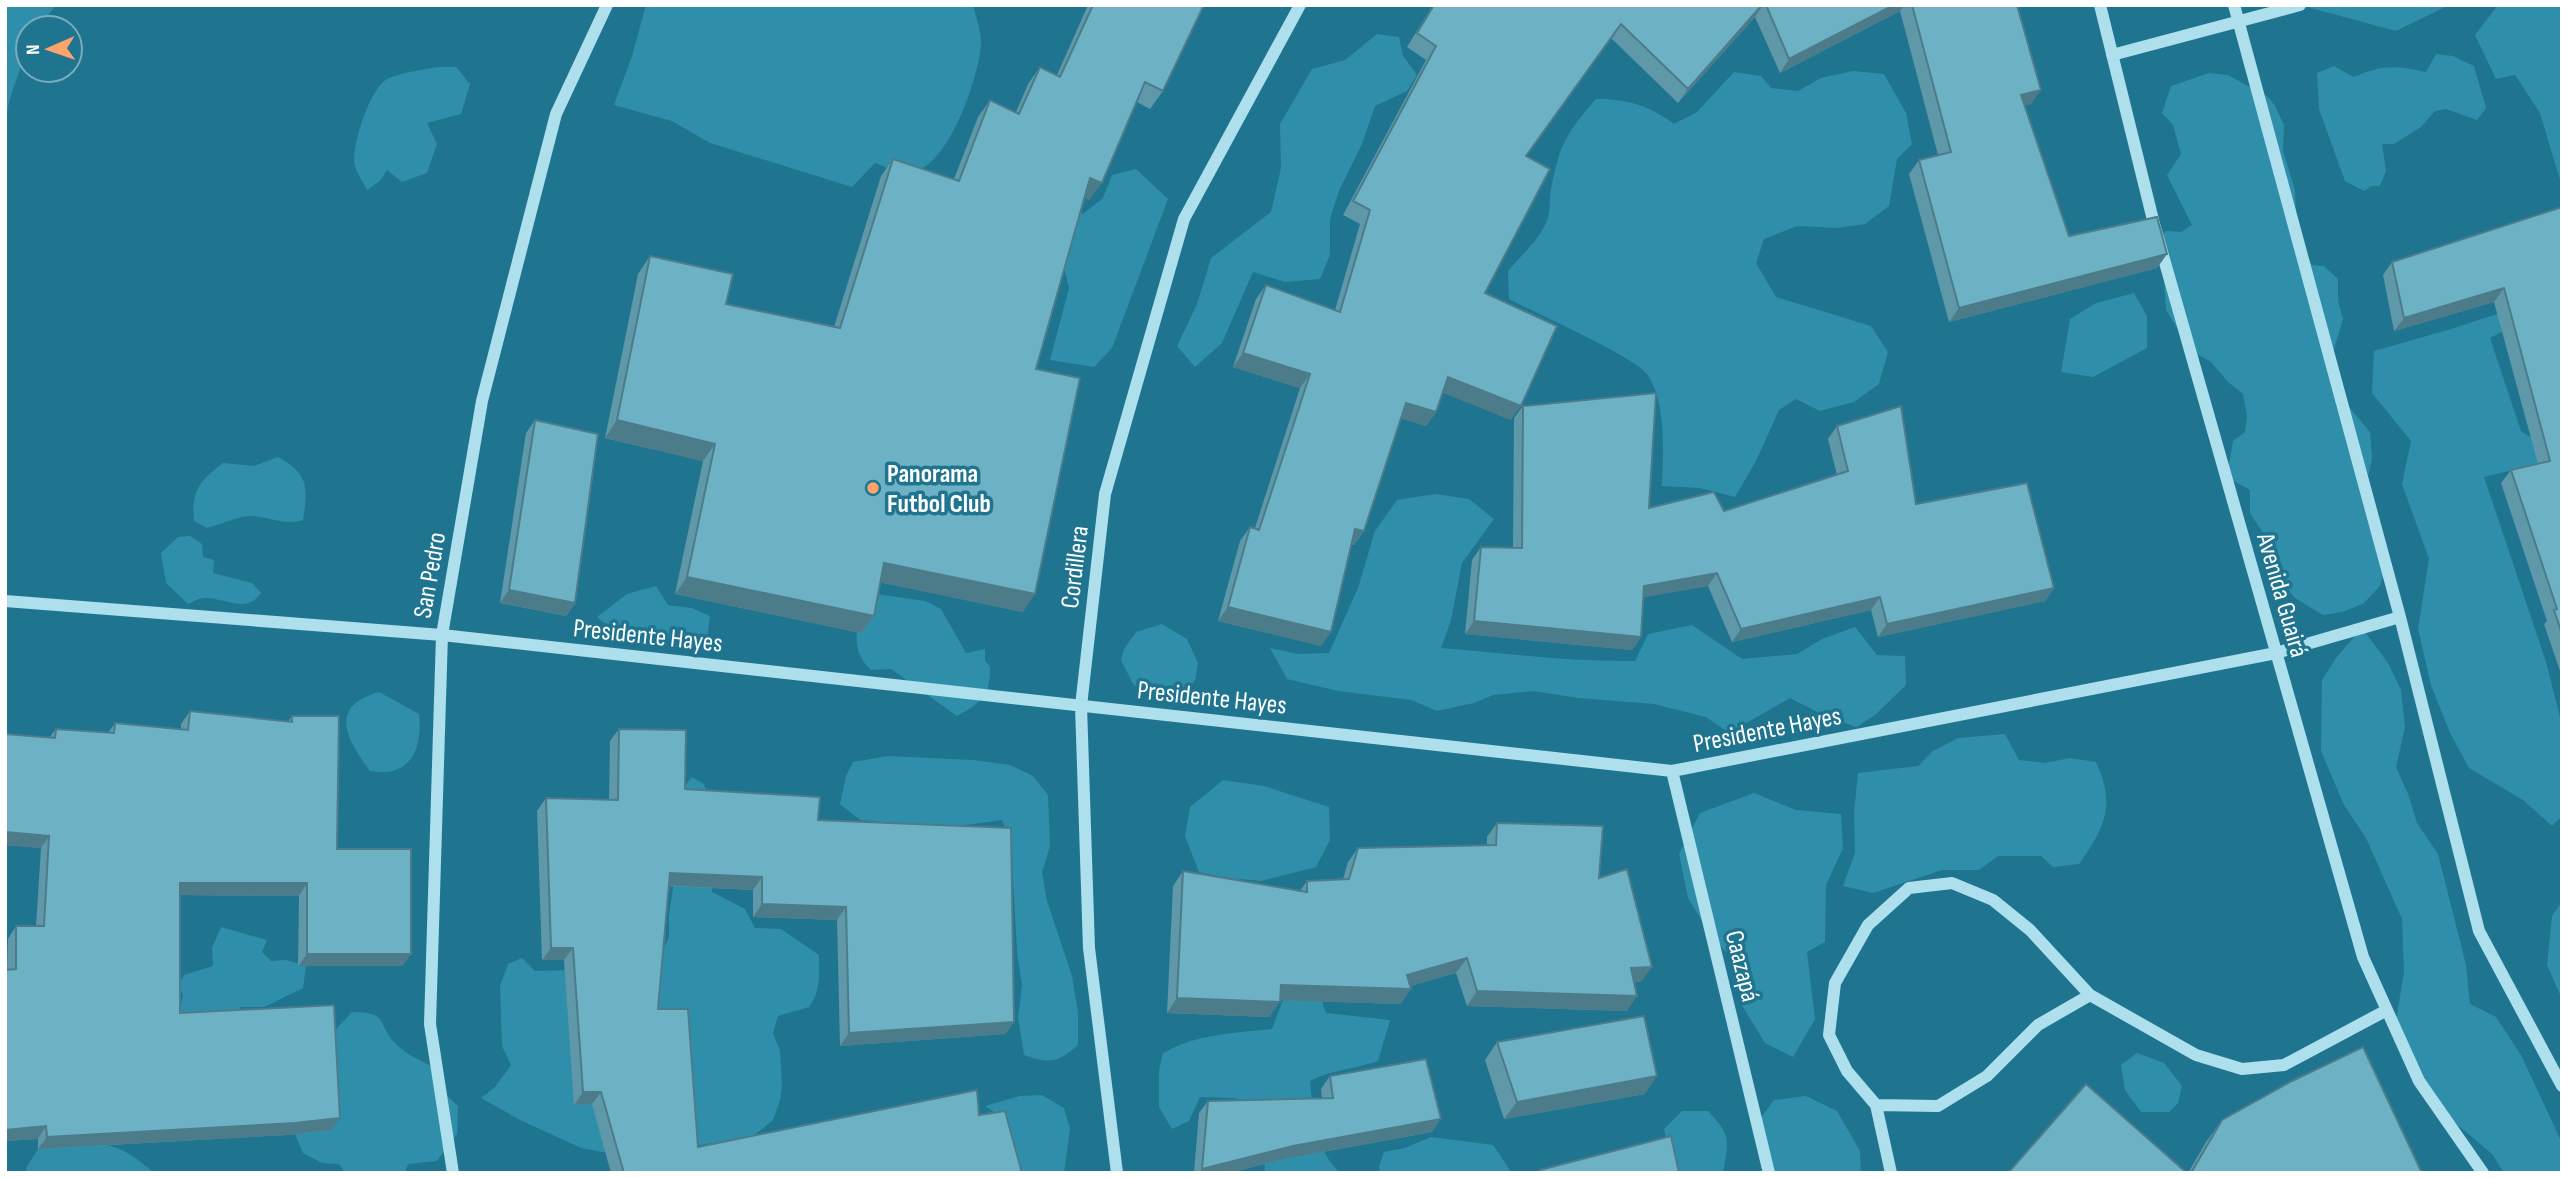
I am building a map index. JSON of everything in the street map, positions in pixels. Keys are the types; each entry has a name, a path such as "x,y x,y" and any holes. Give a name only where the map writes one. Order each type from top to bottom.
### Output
{"street":[{"name":"San Pedro","path":"453,1173 430,1024 442,635 482,401 556,114 607,5"},
{"name":"Cordillera","path":"1117,1173 1089,948 1081,706 1105,494 1184,219 1300,5"},
{"name":"Avenida Guairá","path":"2100,5 2154,223 2363,957 2419,1081 2483,1173"},
{"path":"2234,5 2400,617 2479,931 2562,1086"},
{"path":"2112,55 2300,5"},
{"name":"Presidente Hayes","path":"5,601 442,635 1672,771 2276,653 2400,617"},
{"name":"Caazapá","path":"1672,771 1769,1173"},
{"path":"1891,1173 1876,1105 1847,1071 1829,1035 1835,983 1868,925 1909,888 1952,883 1993,900 2030,930 2090,995 2196,1055 2242,1069 2284,1065 2387,1010"},
{"path":"1876,1105 1938,1106 1987,1076 2038,1025 2090,995"}],"shaded area":[{"path":"5,5 56,5 49,14 14,14 15,84 5,127"},
{"path":"646,5 973,5 981,42 968,99 947,142 934,158 920,170 905,173 875,163 852,187 710,143 672,121 614,105 632,56"},
{"path":"2300,5 2449,5 2396,31"},
{"path":"2498,5 2562,5 2562,187 2540,113 2515,75 2496,79 2475,35"},
{"path":"1377,34 1399,37 1403,56 1417,75 1407,91 1375,106 1330,219 1330,255 1320,279 1285,282 1253,272 1222,343 1195,367 1177,346 1197,304 1211,258 1271,212 1281,168 1280,124 1312,69 1345,60"},
{"path":"2436,54 2453,56 2474,66 2486,108 2477,120 2446,109 2435,111 2421,127 2394,144 2382,144 2386,171 2380,186 2372,186 2364,191 2345,181 2319,109 2317,73 2334,66 2353,77 2389,67 2426,72"},
{"path":"437,67 456,67 470,84 461,114 427,123 437,144 427,173 402,182 387,170 380,181 367,190 355,168 354,160 360,128 370,102 382,83 389,78"},
{"path":"1853,71 1884,74 1906,113 1912,144 1897,159 1889,206 1865,224 1836,228 1797,226 1764,239 1756,263 1776,297 1871,326 1888,352 1879,384 1854,402 1820,411 1796,399 1779,410 1756,461 1735,497 1700,488 1662,486 1661,413 1647,374 1604,346 1509,299 1508,271 1544,227 1561,150 1578,121 1596,99 1637,104 1674,124 1697,112 1734,72 1761,76 1771,88 1798,91 1821,78"},
{"path":"2209,73 2228,75 2268,97 2275,106 2284,125 2283,151 2295,190 2297,241 2312,265 2324,266 2338,279 2338,301 2343,319 2330,362 2339,395 2370,432 2372,459 2365,490 2386,565 2380,586 2363,604 2342,612 2323,615 2295,598 2273,572 2266,538 2250,513 2250,490 2230,479 2228,469 2233,441 2245,432 2247,416 2243,394 2228,382 2210,361 2185,348 2166,310 2158,239 2166,231 2181,232 2192,225 2167,175 2181,154 2173,125 2162,113 2171,86"},
{"path":"1136,169 1168,199 1112,348 1094,367 1050,360 1069,288 1052,195 1083,214 1103,198 1112,175"},
{"path":"2134,293 2147,316 2147,348 2093,377 2061,372 2070,319 2096,303"},
{"path":"2540,300 2517,324 2490,338 2521,431 2562,458 2484,477 2546,662 2562,725 2562,816 2552,826 2523,800 2469,768 2450,733 2431,685 2418,629 2429,559 2402,484 2411,441 2372,393 2374,351"},
{"path":"278,457 296,469 304,482 306,499 303,520 289,522 249,516 207,528 194,521 194,501 199,487 208,475 223,463 254,466"},
{"path":"1435,494 1469,499 1494,519 1462,563 1451,620 1441,648 1562,659 1635,661 1648,634 1692,625 1742,659 1797,654 1822,639 1855,627 1877,655 1905,656 1906,685 1875,715 1856,727 1823,715 1790,698 1729,733 1706,717 1654,704 1578,698 1533,691 1493,695 1474,703 1437,711 1411,700 1338,691 1287,679 1270,648 1298,654 1329,653 1358,588 1375,531 1397,500"},
{"path":"190,536 202,544 203,557 214,560 213,573 252,583 261,593 249,603 204,598 188,604 166,583 161,553 178,537"},
{"path":"656,586 668,605 692,608 710,616 707,639 623,638 597,617 627,594"},
{"path":"869,593 925,601 941,609 966,653 985,649 985,661 990,666 990,676 983,697 957,716 891,669 871,670 863,661 857,643 859,623"},
{"path":"1162,624 1187,639 1198,663 1195,680 1185,695 1162,701 1147,696 1133,684 1121,660 1124,649 1136,632"},
{"path":"2362,628 2388,663 2401,690 2405,727 2396,767 2417,823 2438,854 2466,965 2470,1004 2496,1017 2521,1055 2562,1143 2560,1173 2504,1173 2492,1154 2441,1111 2395,1027 2404,972 2402,919 2366,838 2344,805 2321,751 2322,680 2336,658"},
{"path":"379,692 419,714 420,727 416,750 411,759 404,766 384,772 370,771 354,748 346,726 347,715 352,706"},
{"path":"2005,734 2019,760 2045,763 2070,758 2096,762 2105,791 2105,815 2095,839 2079,864 2053,867 2041,856 1998,856 1979,870 1942,870 1873,893 1843,886 1855,853 1854,813 1858,773 1918,766 1933,751 1958,738"},
{"path":"888,756 973,760 1010,765 1033,776 1048,795 1050,846 1042,873 1047,901 1072,976 1078,1012 1078,1045 1065,1055 1047,1061 1024,1055 1018,1018 1022,985 1017,952 1011,842 1002,820 966,825 922,826 860,820 840,804 846,776 853,762"},
{"path":"692,777 704,784 715,822 712,892 745,909 755,928 781,929 819,955 816,995 809,1007 778,1016 773,1033 780,1051 780,1100 773,1120 752,1137 693,1146 602,1152 581,1148 520,1120 481,1098 495,1087 511,1065 502,1046 500,986 508,964 522,958 535,971 655,968 669,937 682,789"},
{"path":"1223,780 1264,786 1329,807 1330,840 1316,867 1261,881 1199,872 1185,836 1190,807"},
{"path":"1754,793 1796,810 1841,814 1843,848 1826,885 1825,942 1807,952 1815,1019 1793,1057 1765,1043 1740,1002 1732,958 1712,937 1688,898 1679,854 1700,813"},
{"path":"2562,901 2562,999 2547,965 2552,916"},
{"path":"221,927 267,940 262,952 271,961 286,960 306,966 303,988 264,1007 240,1007 243,1061 177,1023 183,995 178,986 184,975 213,966 212,948"},
{"path":"1285,994 1321,999 1326,1013 1390,1020 1378,1061 1326,1074 1310,1081 1316,1130 1324,1152 1340,1173 1265,1173 1261,1104 1234,1098 1200,1097 1189,1121 1172,1129 1159,1107 1159,1071 1163,1053 1202,1038 1272,1029"},
{"path":"352,1012 377,1016 398,1046 437,1069 440,1089 458,1106 457,1134 437,1161 408,1164 405,1173 345,1173 339,1164 322,1163 303,1153 295,1134 327,1039"},
{"path":"2137,1053 2164,1063 2182,1086 2178,1103 2169,1112 2141,1112 2125,1090 2121,1065"},
{"path":"1042,1095 1064,1108 1070,1129 1064,1173 1019,1173 1015,1144 1004,1119 985,1106 1020,1096"},
{"path":"1806,1096 1837,1111 1860,1151 1861,1173 1769,1173 1757,1123 1774,1100"},
{"path":"1682,1111 1708,1111 1721,1126 1727,1145 1723,1173 1675,1173 1664,1129"},
{"path":"1431,1137 1493,1145 1512,1173 1380,1173 1379,1167 1384,1152 1405,1148"},
{"path":"81,1140 120,1149 154,1173 27,1173 26,1168 38,1149 56,1148"}],"building":[{"path":"1093,5 1204,5 1163,91 1145,82 1102,183 1090,178 1036,369 1080,378 1035,594 884,563 874,616 687,577 715,444 617,420 650,256 733,274 726,304 840,328 893,159 959,181 990,100 1019,114 1040,67 1060,77"},
{"path":"1434,5 1762,5 1688,89 1621,24 1526,156 1550,169 1485,293 1557,326 1521,406 1448,377 1436,412 1406,403 1364,531 1355,529 1331,632 1228,607 1250,527 1259,530 1310,374 1243,353 1266,285 1340,312 1370,210 1353,201 1436,46 1417,33"},
{"path":"1766,5 1894,5 1789,59"},
{"path":"1912,5 2017,5 2041,90 2021,95 2069,236 2157,217 2167,254 1959,308 1919,160 1951,152"},
{"path":"2562,207 2562,634 2554,610 2557,609 2511,470 2550,461 2504,288 2404,318 2392,262"},
{"path":"1656,393 1649,508 1714,492 1724,511 1848,471 1837,426 1901,406 1916,504 2027,483 2054,588 1887,624 1880,597 1741,629 1717,573 1644,586 1641,637 1474,621 1481,547 1522,548 1523,406"},
{"path":"535,420 598,434 575,603 509,590"},
{"path":"190,711 292,722 292,716 339,716 337,849 411,849 411,954 307,954 307,883 180,883 180,1013 334,1005 340,1118 47,1137 46,1126 5,1130 5,970 16,969 16,926 44,926 49,836 5,832 5,734 55,738 56,729 114,733 115,723 188,730"},
{"path":"619,729 686,730 685,789 820,797 818,820 1011,828 1014,1022 849,1033 846,907 762,904 762,877 670,873 658,1009 688,1009 698,1147 977,1090 979,1115 1005,1111 1022,1173 624,1173 601,1092 583,1092 573,948 551,948 546,798 618,800"},
{"path":"1497,823 1603,826 1599,878 1627,869 1652,967 1631,968 1637,996 1477,991 1467,958 1407,975 1411,989 1281,985 1280,1002 1177,998 1183,871 1307,892 1307,881 1349,879 1358,848 1496,845"},
{"path":"1644,1016 1657,1076 1517,1102 1497,1042"},
{"path":"2363,1047 2422,1173 2191,1173 2222,1120 2292,1081"},
{"path":"1426,1059 1441,1119 1293,1146 1202,1169 1208,1101 1333,1098 1330,1076"},
{"path":"2086,1084 2187,1173 2008,1173"},
{"path":"1671,1136 1679,1173 1541,1173 1540,1170"}],"place":[{"name":"Panorama Futbol Club","path":"873,488"}]}
